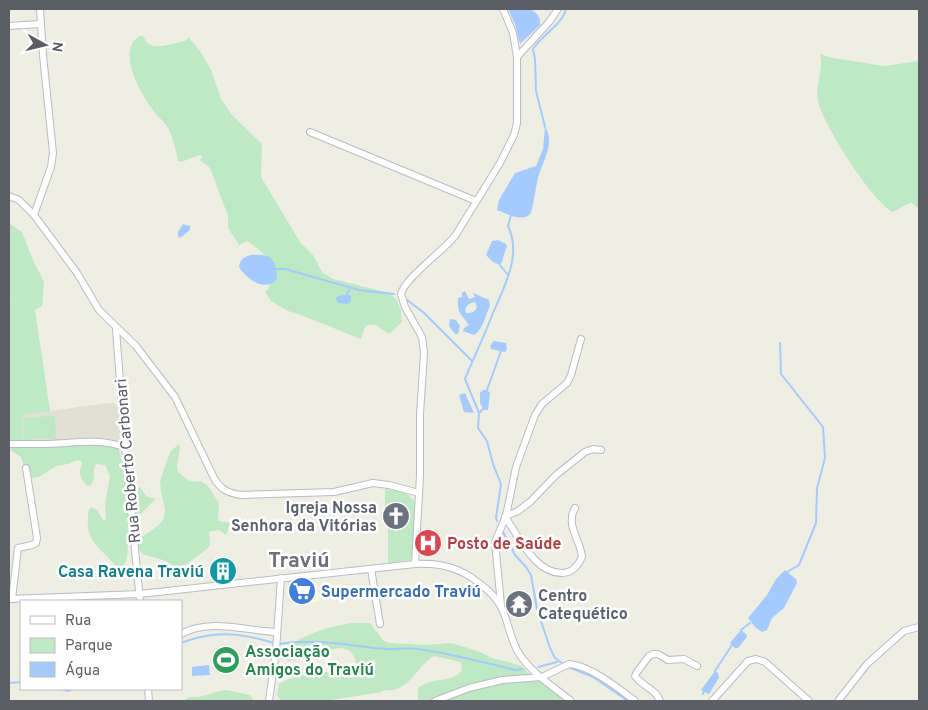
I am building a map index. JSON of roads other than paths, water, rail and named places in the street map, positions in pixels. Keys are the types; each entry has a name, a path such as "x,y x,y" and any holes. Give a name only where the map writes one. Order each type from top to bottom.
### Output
{"street":[{"path":"34,215 51,166 53,153 40,9"},
{"path":"415,564 423,344 422,337 405,307 401,294 404,286 411,278 447,246 455,236 500,163 514,135 517,123 517,57 513,33 503,9"},
{"path":"517,57 550,22 558,9"},
{"path":"9,26 40,24"},
{"path":"310,132 476,201"},
{"path":"9,196 19,200 34,215 77,273 99,310 116,329 136,346 174,397 221,489 231,494 241,495 310,494 334,492 373,483 395,486 419,493"},
{"name":"Rua Roberto Carbonari","path":"116,329 140,600"},
{"path":"571,701 524,661 518,653 501,606 495,542 505,516 516,467 535,416 542,404 567,383 581,339"},
{"path":"9,444 49,444 92,440 109,442 125,447"},
{"path":"505,516 518,511 530,502 556,475 585,452 594,449 601,450"},
{"path":"26,468 36,543 18,548 10,599 74,599 140,594 415,564 437,564 460,570 486,588 501,606"},
{"path":"505,516 518,539 539,564 550,571 567,573 574,569 582,557 572,522 575,508"},
{"path":"371,569 380,624"},
{"path":"269,701 278,632 281,578"},
{"path":"182,634 200,627 212,626 278,632"},
{"path":"838,701 867,664 904,631 919,627"},
{"path":"660,701 656,694 638,681 635,676 648,656 658,654 668,660 684,659 697,666"},
{"path":"712,701 748,661 756,659 765,662 809,701"},
{"path":"435,701 469,688 502,680 542,677 569,664 606,681 635,701"}],"water":[{"path":"508,9 531,9 538,15 540,20 540,25 520,44 515,24"},
{"path":"545,127 548,133 549,146 538,178 531,213 520,218 497,210 499,200 515,173 536,166 543,149"},
{"path":"183,224 190,226 190,230 180,238 178,232"},
{"path":"498,240 506,244 507,247 500,265 493,262 486,255 492,241"},
{"path":"251,255 263,255 271,259 274,262 277,279 267,285 262,285 246,276 239,265 242,259"},
{"path":"465,291 469,299 475,297 473,293 489,300 490,306 484,322 474,335 463,331 469,325 458,307 458,298 462,297 462,293","holes":["475,302 477,307 473,312 466,313 465,310 470,304"]},
{"path":"347,294 351,296 351,301 348,304 338,303 335,297"},
{"path":"450,319 456,320 460,326 458,334 455,334 449,326"},
{"path":"494,341 506,343 507,349 505,352 491,349 490,346"},
{"path":"483,390 487,390 490,393 488,410 484,410 480,403 480,393"},
{"path":"465,393 474,413 464,412 459,395"},
{"path":"785,570 796,579 797,583 784,608 772,618 767,630 762,632 748,618 767,595 776,579"},
{"path":"741,630 747,637 738,648 735,648 730,643"},
{"path":"209,665 210,675 192,676 192,667"},
{"path":"715,671 718,673 719,678 709,694 701,690"}],"waterway":[{"path":"545,127 536,91 533,49 556,25 566,9"},
{"path":"497,521 501,484 487,441 478,428 479,413 465,379 509,273 513,250 508,226 511,215"},
{"path":"500,265 508,275"},
{"path":"276,269 285,269 359,290 394,294"},
{"path":"347,294 350,288"},
{"path":"407,300 423,312 472,361"},
{"path":"780,343 781,374 823,427 825,458 817,488 816,523 799,565 787,572"},
{"path":"487,390 501,351"},
{"path":"479,413 483,409"},
{"path":"503,532 515,555 531,575 537,609 550,648 555,658 563,664"},
{"path":"741,630 750,623"},
{"path":"182,643 205,636 228,634 274,643"},
{"path":"279,644 319,642 386,649 413,648 454,655 515,670 523,669"},
{"path":"715,671 732,645"},
{"path":"538,667 557,662"},
{"path":"571,668 593,677 628,701"},
{"path":"9,683 20,682"},
{"path":"64,690 70,690"}],"place":[{"name":"Igreja Nossa Senhora da Vitórias","path":"396,516"},
{"name":"Posto de Saúde","path":"428,543"},
{"name":"Casa Ravena Traviú","path":"223,571"},
{"name":"Supermercado Traviú","path":"302,591"},
{"name":"Centro Catequético","path":"519,604"},
{"name":"Associação Amigos do Traviú","path":"226,660"}],"district":[{"name":"Traviú","path":"299,560"}]}
